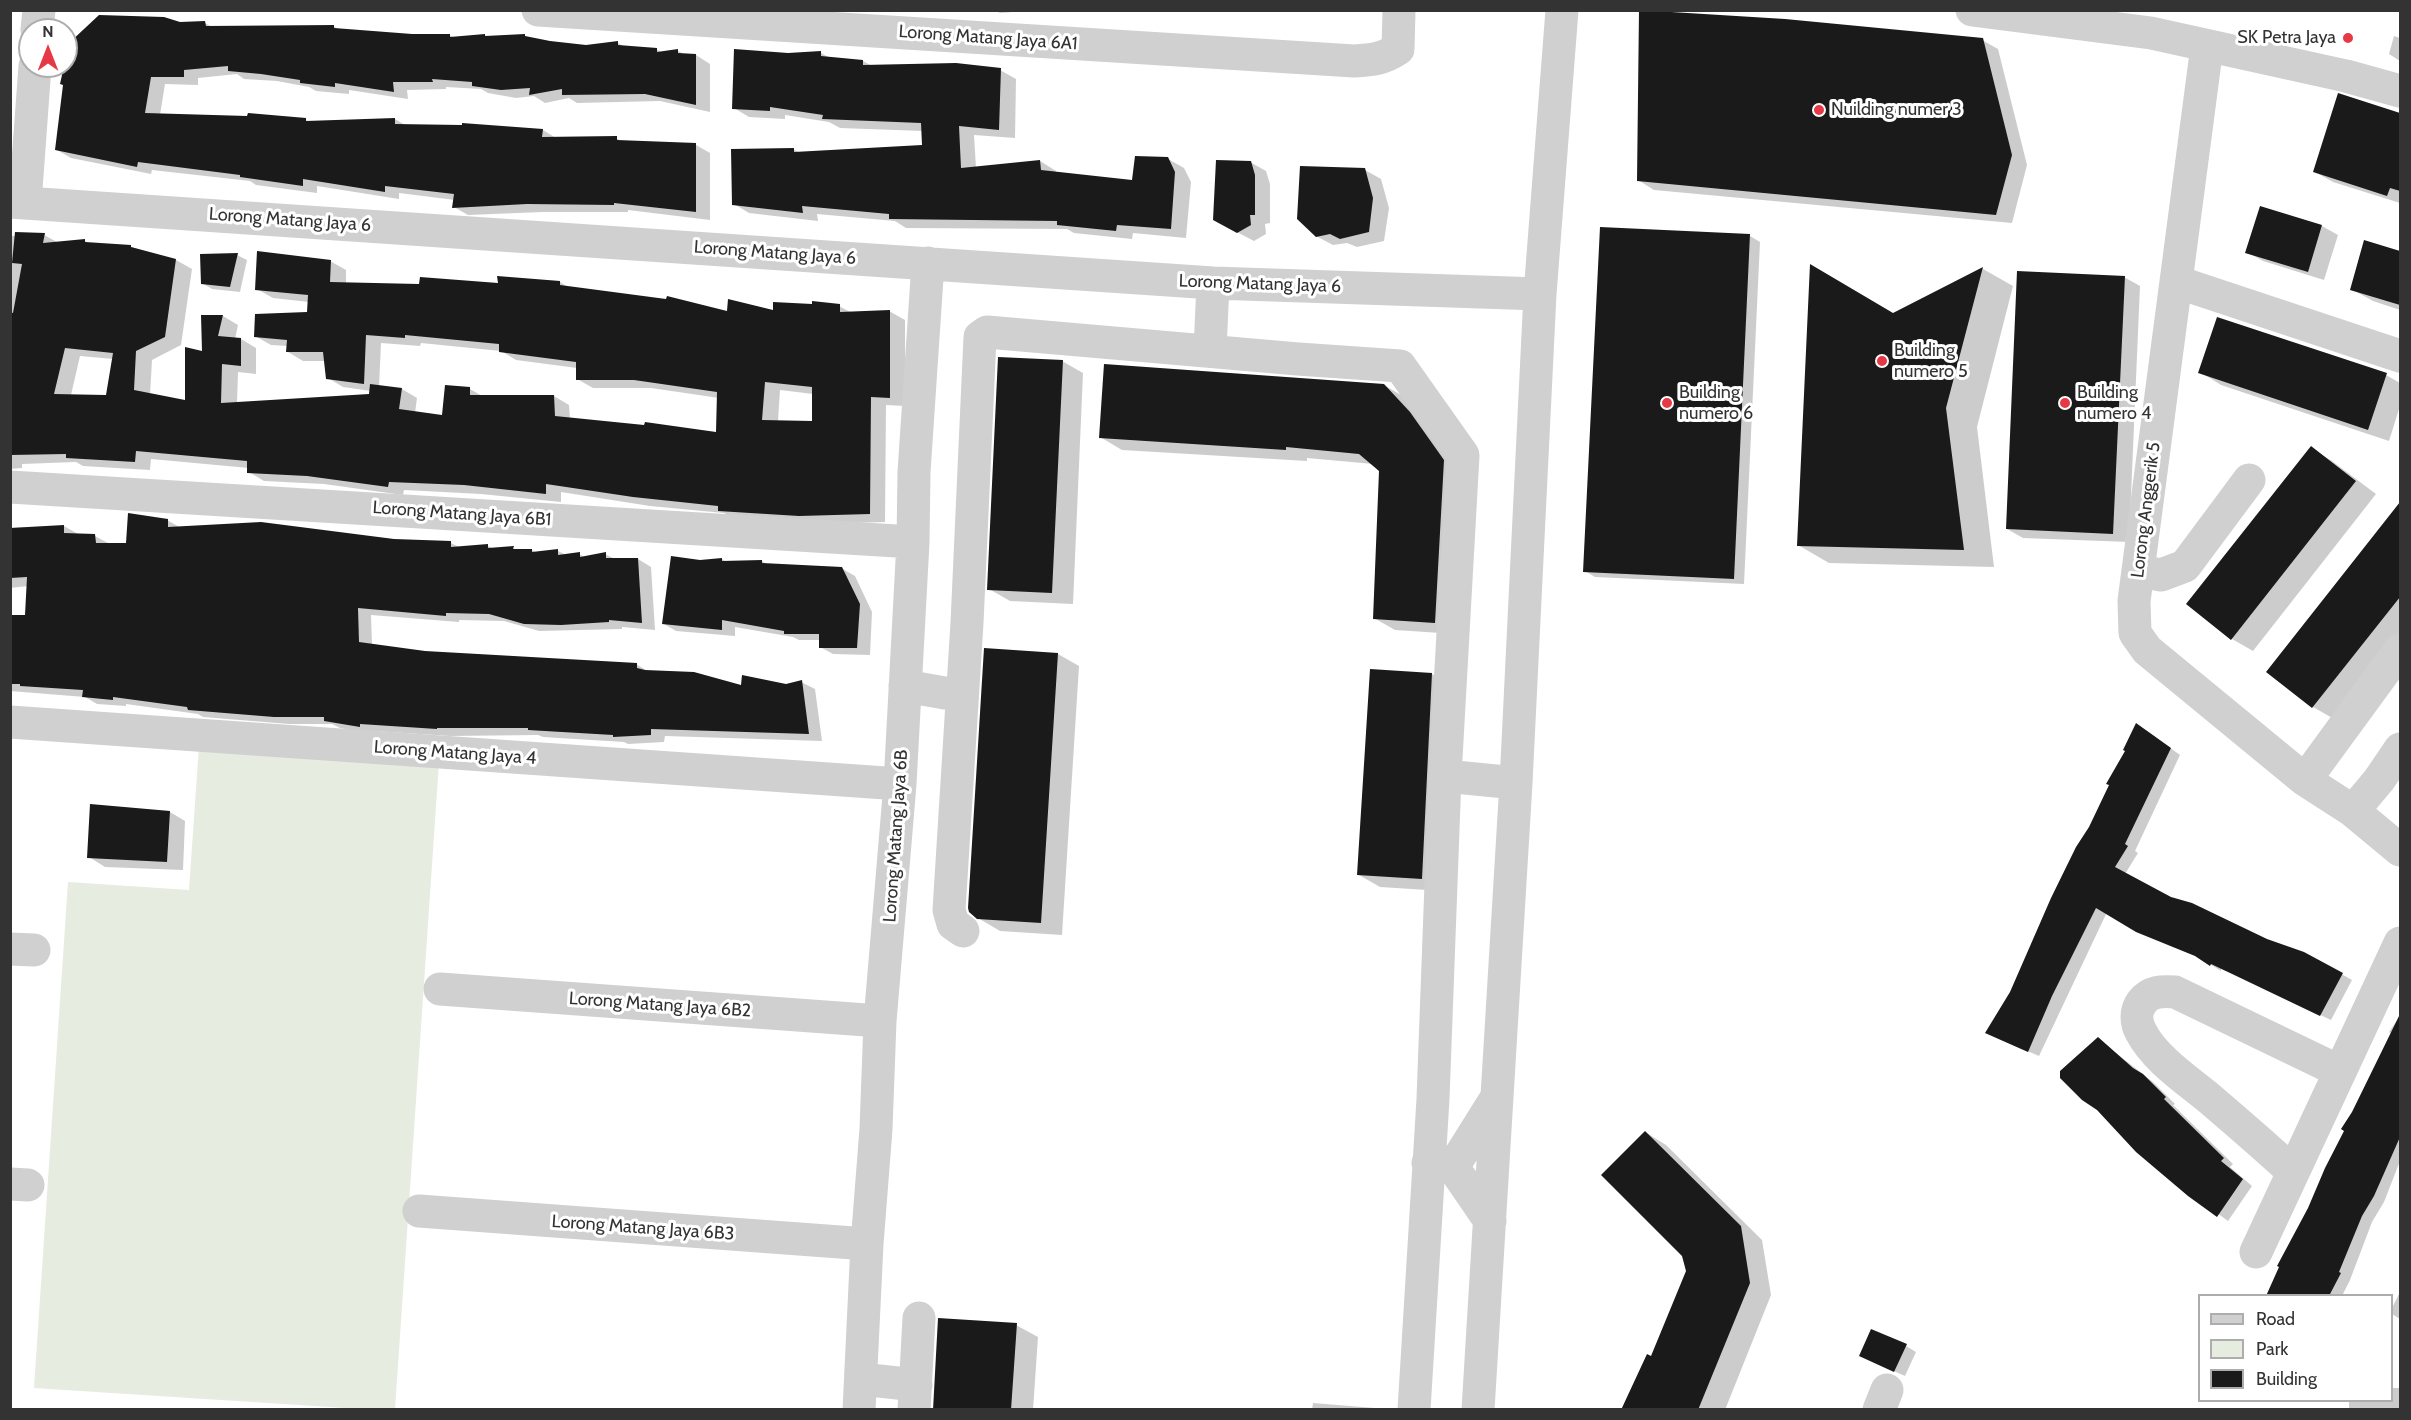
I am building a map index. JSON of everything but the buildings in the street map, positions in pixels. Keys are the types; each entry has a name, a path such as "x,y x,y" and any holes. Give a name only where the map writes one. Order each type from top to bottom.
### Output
{"street":[{"name":"Lorong Matang Jaya 6A1","path":"538,10 718,16 1354,61 1375,60 1398,49 1399,10"},
{"path":"1478,1410 1516,783 1540,294 1562,10"},
{"path":"1972,10 2151,33 2346,76 2400,92"},
{"name":"Lorong Anggerik 5","path":"2207,46 2134,601 2135,633 2147,650 2305,780 2353,811 2400,850"},
{"path":"18,202 34,78"},
{"name":"Lorong Matang Jaya 6","path":"18,202 1214,283 1540,294"},
{"name":"Lorong Matang Jaya 6B","path":"860,1394 880,1021 900,784 913,542 914,472 928,263"},
{"path":"2177,282 2400,356"},
{"path":"1210,351 1214,283"},
{"path":"963,931 953,924 949,910 980,337 987,332 1400,366 1463,455 1445,776 1433,1099 1440,1165 1414,1410"},
{"path":"2139,571 2161,575 2185,566 2249,480"},
{"name":"Lorong Matang Jaya 6B1","path":"10,487 913,542"},
{"path":"2305,780 2400,650"},
{"path":"905,686 962,696"},
{"name":"Lorong Matang Jaya 4","path":"10,722 900,784"},
{"path":"2353,811 2379,780 2400,749"},
{"path":"1445,776 1516,783"},
{"path":"2256,1252 2400,943"},
{"name":"Lorong Matang Jaya 6B2","path":"440,988 880,1021"},
{"path":"2293,1172 2175,1070 2150,1045 2138,1026 2139,1007 2149,995 2164,991 2175,992 2339,1071"},
{"path":"1440,1165 1497,1096"},
{"path":"1440,1165 1490,1221"},
{"name":"Lorong Matang Jaya 6B3","path":"419,1211 867,1245"},
{"path":"860,1394 915,1397 919,1318"}],"green space":[{"path":"199,746 439,762 395,1409 361,1409 34,1388 68,882 189,890"}],"place":[{"name":"SK Petra Jaya","path":"2348,38"},
{"name":"Nuilding numer 3","path":"1819,110"},
{"name":"Building numero 5","path":"1882,361"},
{"name":"Building numero 6","path":"1667,403"},
{"name":"Building numero 4","path":"2065,403"}]}
